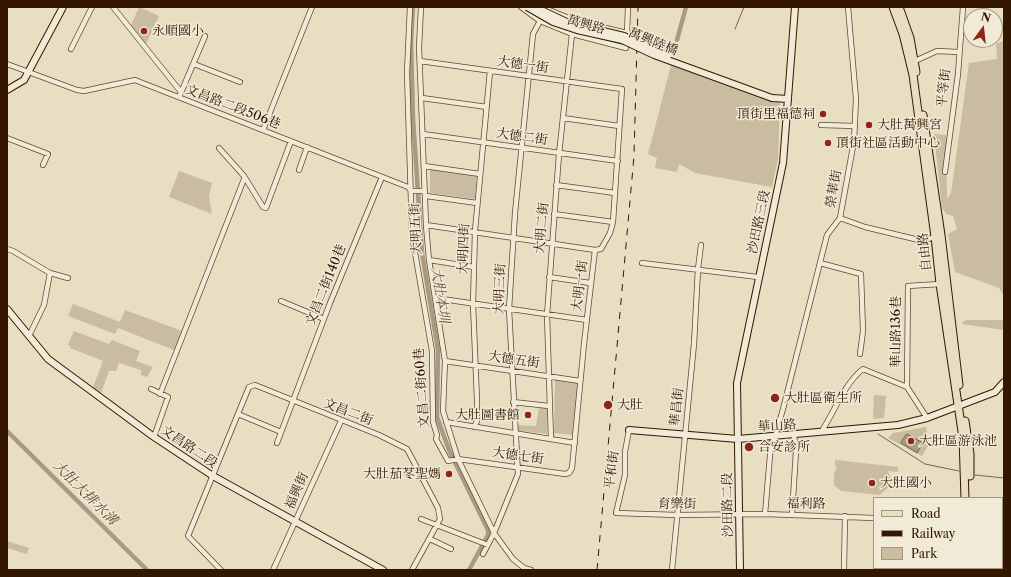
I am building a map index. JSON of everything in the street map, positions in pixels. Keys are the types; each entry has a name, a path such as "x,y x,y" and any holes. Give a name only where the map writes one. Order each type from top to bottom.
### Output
{"main road":[{"name":"自由路","path":"893,7 903,34 913,75 938,236 940,284 960,405 970,454 970,497"},
{"name":"自由路","path":"899,7 910,38 914,61 938,236 960,405 965,456 965,497"}],"street":[{"path":"7,90 24,80 63,7"},
{"path":"71,49 92,7"},
{"path":"113,7 180,95 206,36"},
{"path":"263,130 312,7"},
{"name":"文昌二街60巷","path":"410,7 407,61 412,235 432,351 433,422 437,435 436,439 448,461"},
{"name":"大明五街","path":"421,7 420,61 426,225 429,260 445,361 443,411 458,459 494,533 513,559 524,568 531,570"},
{"name":"萬興路","path":"521,7 540,21 572,34 608,42 626,48"},
{"name":"萬興陸橋","path":"528,7 553,22 577,30 622,40 654,55 772,96"},
{"name":"萬興陸橋","path":"535,7 569,23 624,36 662,53 772,96"},
{"name":"萬興路","path":"542,7 576,21 612,28 627,33 628,7"},
{"name":"沙田路三段","path":"738,440 736,384 783,163 795,7"},
{"name":"榮華街","path":"766,514 771,444 775,437 827,235 840,218 854,141 856,99 848,7"},
{"name":"平等街","path":"945,172 958,74 958,52 963,7"},
{"name":"大明三街","path":"483,554 494,533 518,474 514,433 509,309 513,237 533,34 540,21"},
{"name":"大明二街","path":"550,439 550,376 547,315 551,243 572,34 576,21"},
{"path":"608,42 612,28"},
{"path":"914,61 937,51 958,52"},
{"name":"大德一街","path":"420,61 622,89"},
{"name":"文昌路二段506巷","path":"7,64 77,90 135,80 180,95 263,130 408,187 411,191 477,203"},
{"path":"194,64 240,82"},
{"name":"大明四街","path":"474,427 477,421 474,304 475,231 490,71"},
{"name":"大明一街","path":"572,468 590,283 595,250 603,246 610,233 613,222 622,89"},
{"path":"772,96 788,99"},
{"path":"422,98 487,107"},
{"path":"563,118 619,126"},
{"path":"821,125 855,126"},
{"name":"大德二街","path":"423,134 618,161"},
{"path":"7,138 48,154 43,165"},
{"path":"220,148 244,176 244,179 253,189 263,207 266,208 291,141"},
{"path":"299,170 307,147"},
{"path":"424,166 480,174"},
{"name":"文昌二街140巷","path":"277,443 324,319 382,177"},
{"path":"160,394 244,179"},
{"path":"556,185 615,193"},
{"path":"554,214 613,222"},
{"path":"840,218 865,227 923,241 938,236"},
{"path":"426,225 475,231 595,250"},
{"name":"華昌街","path":"672,570 694,344 698,269 701,245"},
{"path":"7,249 13,250 50,273 68,278"},
{"path":"429,260 474,267"},
{"path":"642,263 758,276"},
{"path":"820,263 861,274 864,331 860,354"},
{"path":"30,336 44,305 50,273"},
{"path":"549,277 590,283"},
{"name":"華山路136巷","path":"907,387 908,286 940,284"},
{"path":"435,298 587,320"},
{"path":"281,301 324,319"},
{"name":"文昌路二段","path":"7,309 48,359 154,436 213,476 383,570"},
{"name":"大德五街","path":"445,361 580,381"},
{"path":"823,429 850,384 857,374 863,370 907,387 927,418"},
{"name":"華山路","path":"628,430 738,440 898,425 927,418 995,392 1004,382"},
{"name":"文昌二街","path":"221,570 188,536 238,414 252,385 379,435 407,449 438,508 440,519 438,526"},
{"path":"152,389 168,398 154,436"},
{"path":"513,402 550,406"},
{"path":"238,414 282,432"},
{"name":"福興街","path":"273,570 341,421"},
{"path":"446,422 575,443"},
{"name":"平和街","path":"616,513 625,475 625,452 628,430"},
{"path":"792,515 796,450 794,435"},
{"name":"沙田路二段","path":"738,440 740,570"},
{"name":"大德七街","path":"448,461 458,459 565,474 569,473 572,468"},
{"name":"育樂街","path":"616,513 738,515"},
{"name":"福利路","path":"738,515 766,514 873,518"},
{"path":"844,570 845,516"},
{"path":"421,519 488,545"},
{"path":"412,570 438,526"},
{"path":"430,539 451,549"}],"green space":[{"path":"139,7 159,16 146,44 131,25"},
{"path":"1003,41 1004,296 999,288 955,272 948,234 957,229 953,216 946,214 942,208 934,134 946,135 947,199 951,193 969,63 997,59 996,48 1003,48"},
{"path":"671,65 780,101 778,159 772,187 695,173 679,164 677,172 655,168 657,158 648,154"},
{"path":"430,167 477,174 475,199 430,193"},
{"path":"179,171 212,183 209,196 212,214 169,197"},
{"path":"73,304 120,322 125,310 182,331 174,350 118,328 115,334 68,316"},
{"path":"965,320 1004,320 1004,330 962,324"},
{"path":"74,331 109,344 112,340 140,351 136,361 153,367 147,377 141,375 141,370 119,363 116,371 109,371 101,393 93,387 103,361 70,348 71,346 68,345"},
{"path":"555,378 578,381 573,435 554,433"},
{"path":"874,395 886,396 884,418 873,419"},
{"path":"539,407 547,407 547,434 515,430 515,425 536,426"},
{"name":"大肚區游泳池","path":"926,427 929,444 922,456 888,438 893,433"},
{"path":"835,460 898,467 898,472 888,471 891,479 890,486 880,495 841,491 834,485 834,474 837,466 835,466"},
{"path":"7,541 29,548 27,554 7,548"}],"shaded area":[{"path":"907,434 923,443 917,453 901,443"}],"waterway":[{"name":"大肚本圳","path":"413,7 411,42 413,118 422,253 438,350 437,417 449,450 488,530 488,535 469,570"},
{"path":"677,40 686,7"},
{"path":"735,29 744,7"},
{"name":"大肚大排水溝","path":"7,431 147,570"},
{"path":"878,434 925,464 959,471"},
{"path":"975,475 1004,478"}],"railway":[{"path":"597,570 634,156 638,7"}],"place":[{"name":"永順國小","path":"144,31"},
{"name":"頂街里福德祠","path":"823,114"},
{"name":"大肚萬興宮","path":"869,125"},
{"name":"頂街社區活動中心","path":"828,143"},
{"name":"大肚區衛生所","path":"775,398"},
{"name":"大肚","path":"608,405"},
{"name":"大肚圖書館","path":"528,415"},
{"name":"大肚區游泳池","path":"911,441"},
{"name":"合安診所","path":"749,447"},
{"name":"大肚茄苳聖媽","path":"449,474"},
{"name":"大肚國小","path":"872,483"}]}
